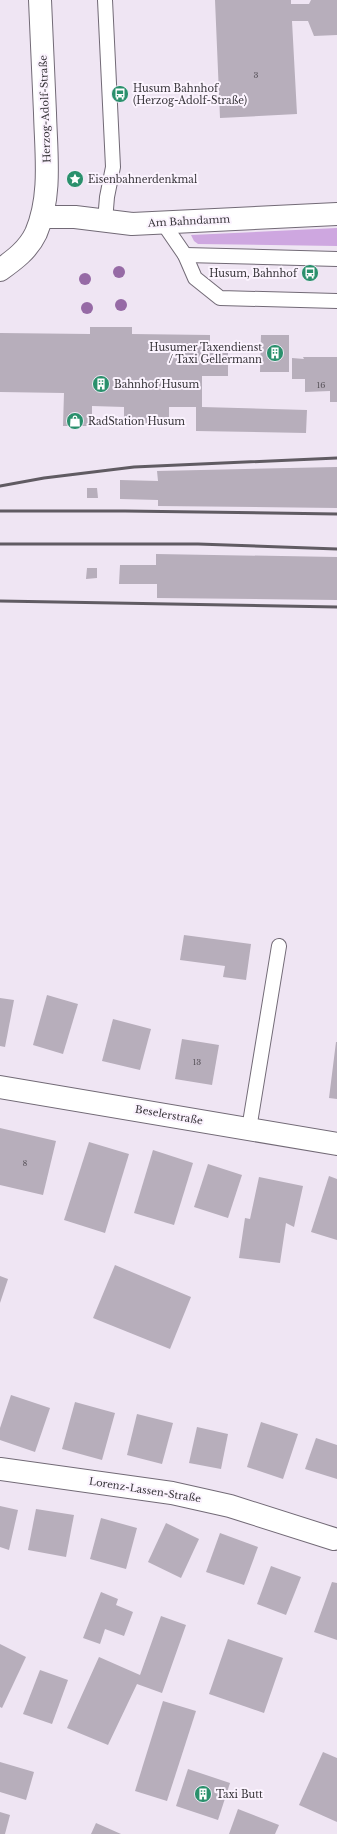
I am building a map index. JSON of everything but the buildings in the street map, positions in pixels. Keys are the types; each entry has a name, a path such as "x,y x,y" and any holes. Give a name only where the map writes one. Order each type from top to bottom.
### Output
{"street":[{"name":"Herzog-Adolf-Straße","path":"0,270 20,256 35,235 42,218 46,201 47,170 40,0"},
{"name":"Am Bahndamm","path":"42,218 75,217 132,224 337,214"},
{"name":"Beselerstraße","path":"0,1087 337,1144"},
{"name":"Lorenz-Lassen-Straße","path":"0,1469 172,1493 230,1506 334,1539"}],"lane":[{"path":"104,0 113,167 107,197 105,221"},
{"path":"163,223 185,255 195,278 220,298 337,301"},
{"path":"185,255 337,259"},
{"path":"249,1129 279,946"}],"shaded area":[{"path":"337,228 337,246 198,244 194,241 191,235"}],"railway":[{"path":"0,486 44,478 134,467 337,458"},
{"path":"0,511 337,514"},
{"path":"0,544 198,544 337,549"},
{"path":"0,601 337,607"}],"place":[{"name":"Husum Bahnhof (Herzog-Adolf-Straße)","path":"120,94"},
{"name":"Eisenbahnerdenkmal","path":"75,179"},
{"name":"Husum, Bahnhof","path":"310,273"},
{"name":"Husumer Taxendienst / Taxi Gellermann","path":"275,353"},
{"name":"Bahnhof Husum","path":"101,384"},
{"name":"RadStation Husum","path":"75,421"},
{"name":"Taxi Butt","path":"203,1794"}]}
